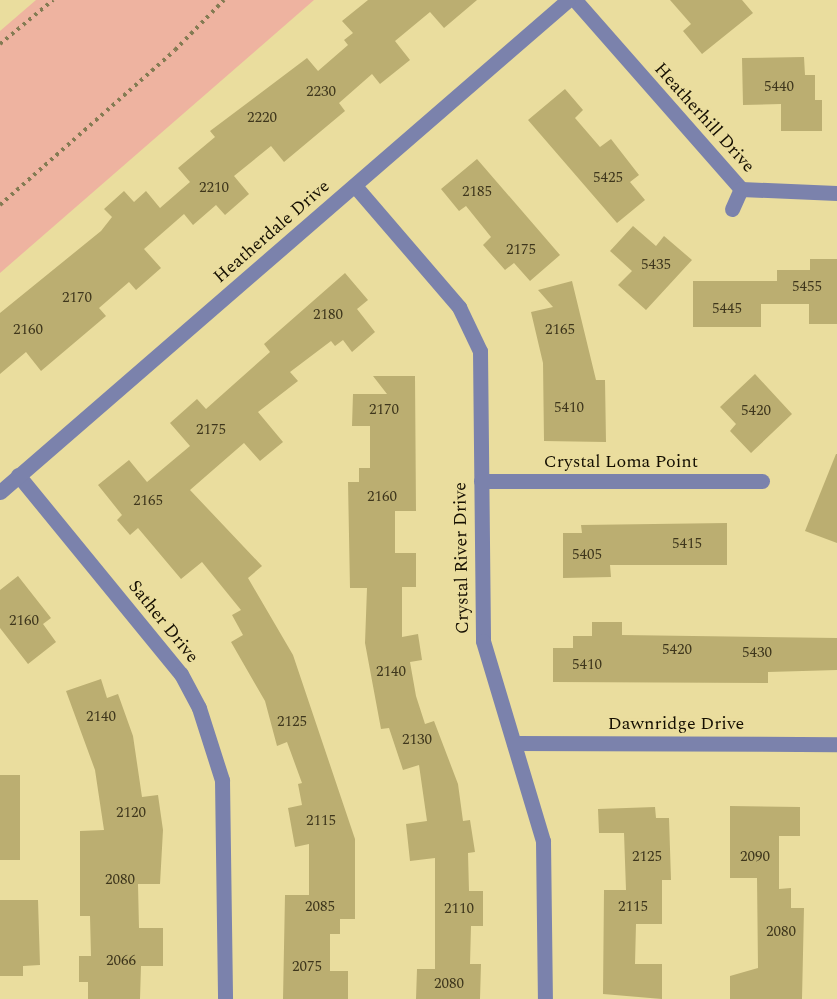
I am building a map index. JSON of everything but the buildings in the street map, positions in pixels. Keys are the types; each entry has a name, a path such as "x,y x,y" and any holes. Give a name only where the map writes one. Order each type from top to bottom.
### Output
{"street":[{"name":"Heatherdale Drive","path":"0,492 568,0"},
{"name":"Heatherhill Drive","path":"575,0 741,189 837,193"},
{"name":"Crystal River Drive","path":"355,186 473,329 480,351 483,641 543,841 545,999"},
{"path":"732,209 741,189"},
{"name":"Sather Drive","path":"18,476 181,674 199,708 223,791 225,999"},
{"name":"Crystal Loma Point","path":"481,481 762,481"},
{"name":"Dawnridge Drive","path":"514,743 837,744"}],"path":[{"path":"0,44 53,0"},
{"path":"0,205 175,50 224,0"}],"shaded area":[{"path":"36,0 314,0 0,273 0,31"}]}
